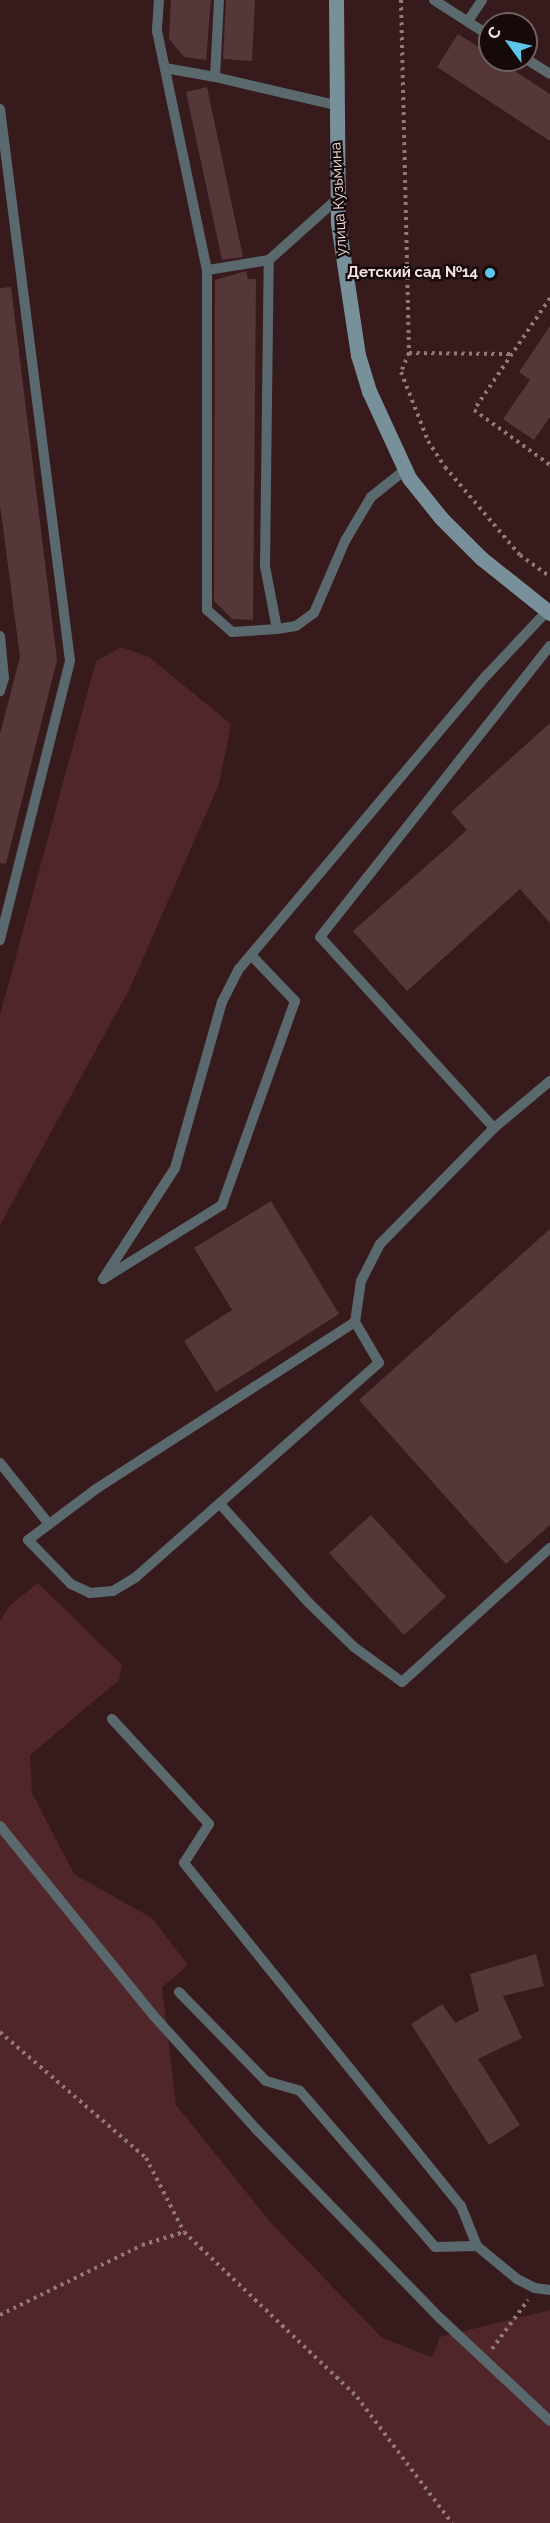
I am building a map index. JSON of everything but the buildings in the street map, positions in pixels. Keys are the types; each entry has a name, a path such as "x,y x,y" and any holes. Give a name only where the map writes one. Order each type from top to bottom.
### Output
{"main road":[{"name":"улица Кузьмина","path":"336,0 337,199 345,282 358,354 369,391 405,470 441,518 481,558 549,612"}],"lane":[{"path":"159,0 157,31 207,270 207,610 232,632 296,626 314,613 345,541 370,497 405,470"},
{"path":"215,77 219,0"},
{"path":"434,0 478,28"},
{"path":"468,21 482,0"},
{"path":"165,68 215,77 335,105"},
{"path":"0,109 70,661 0,940"},
{"path":"207,270 269,260 337,199"},
{"path":"269,260 265,566 277,629"},
{"path":"251,954 295,1001 222,1205 103,1279 175,1168 222,1002 239,969 251,954 487,675 549,612"},
{"path":"0,636 3,678 0,691"},
{"path":"494,1128 320,937 550,646"},
{"path":"355,1322 96,1489 28,1540 50,1566 71,1584 90,1593 112,1591 136,1577 220,1504 379,1363 355,1322 361,1281 380,1244 494,1128 550,1081"},
{"path":"0,1463 50,1524"},
{"path":"220,1504 308,1602 354,1647 402,1682 550,1548"},
{"path":"112,1719 208,1824 184,1863 461,2206 477,2246 535,2288 550,2290"},
{"path":"0,1827 153,2015 248,2120 484,2359 550,2421"},
{"path":"179,1992 266,2081 300,2091 435,2247 477,2246"}],"path":[{"path":"401,0 409,353 401,372 439,459 520,555 550,578"},
{"path":"550,298 474,410 550,465"},
{"path":"409,353 512,354"},
{"path":"0,2032 146,2157 184,2232 357,2397 452,2523"},
{"path":"0,2315 142,2245 184,2232"},
{"path":"484,2359 520,2314 535,2288"}],"shaded area":[{"path":"121,647 149,657 231,724 219,784 130,988 0,1225 0,1015 96,661"},
{"path":"38,1583 122,1665 119,1680 30,1755 32,1793 74,1874 152,1918 188,1965 162,1987 176,2105 271,2223 382,2338 432,2357 440,2337 550,2310 550,2523 0,2523 0,1622 9,1606"}],"place":[{"name":"Детский сад №14","path":"490,273"}]}
